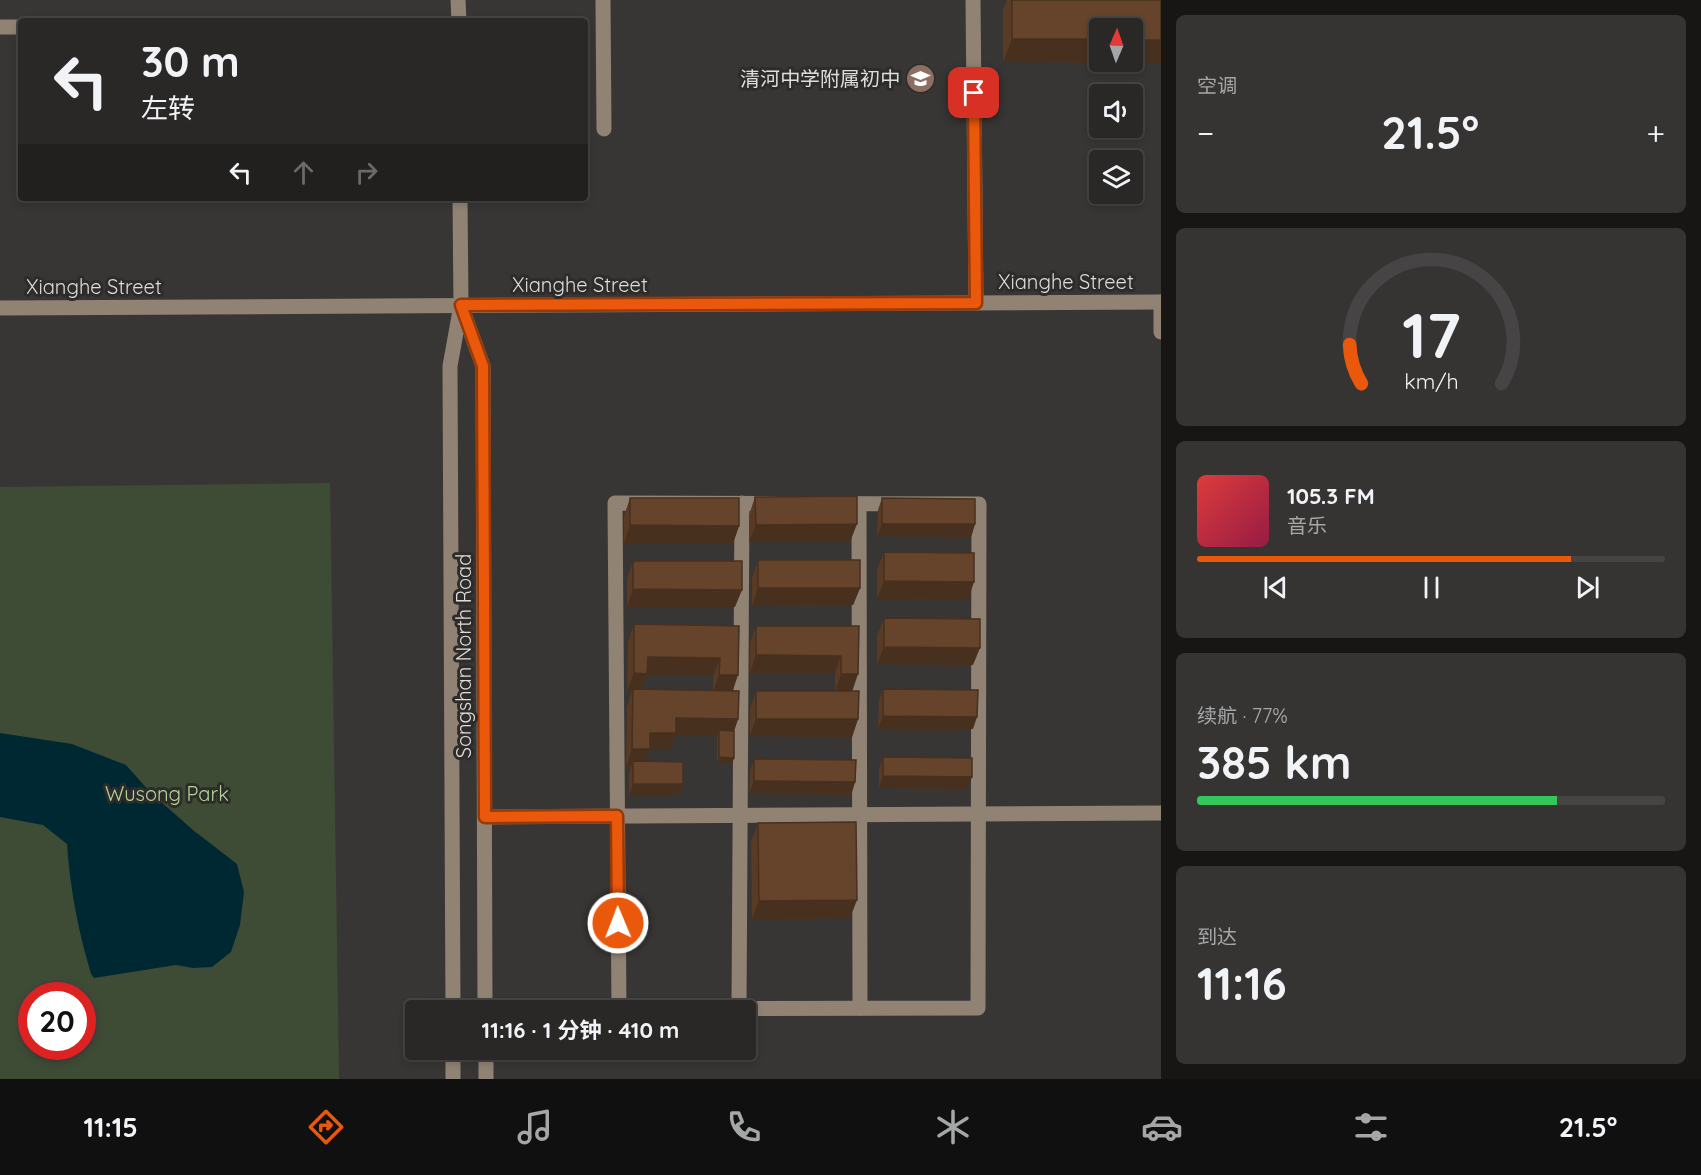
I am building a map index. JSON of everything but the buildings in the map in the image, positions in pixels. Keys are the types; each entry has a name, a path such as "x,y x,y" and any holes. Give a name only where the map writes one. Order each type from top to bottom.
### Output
{"street":[{"path":"458,0 459,18"},
{"path":"603,0 604,129"},
{"path":"973,0 976,303"},
{"path":"0,27 18,27"},
{"name":"Songshan North Road","path":"453,1000 450,366 461,305 460,201"},
{"path":"1161,302 1161,332"},
{"name":"Xianghe Street","path":"0,308 1161,302"},
{"name":"Songshan North Road","path":"461,305 483,366 485,1000"},
{"path":"619,1000 615,503 979,504 978,1008 756,1008"},
{"path":"739,1000 742,503"},
{"path":"859,504 860,1008"},
{"path":"485,817 1161,813"},
{"path":"453,1060 453,1079"},
{"path":"486,1060 486,1079"}],"green space":[{"name":"Wusong Park","path":"330,483 339,1079 0,1079 0,487"}],"water":[{"path":"0,733 72,744 126,765 151,793 237,864 244,892 240,925 231,952 212,967 193,968 176,965 94,978 86,958 75,909 67,844 43,825 0,817"}],"place":[{"name":"清河中学附属初中","path":"921,78"}],"route":[{"path":"618,923 617,816 485,817 483,366 461,305 976,303 974,93"}]}
